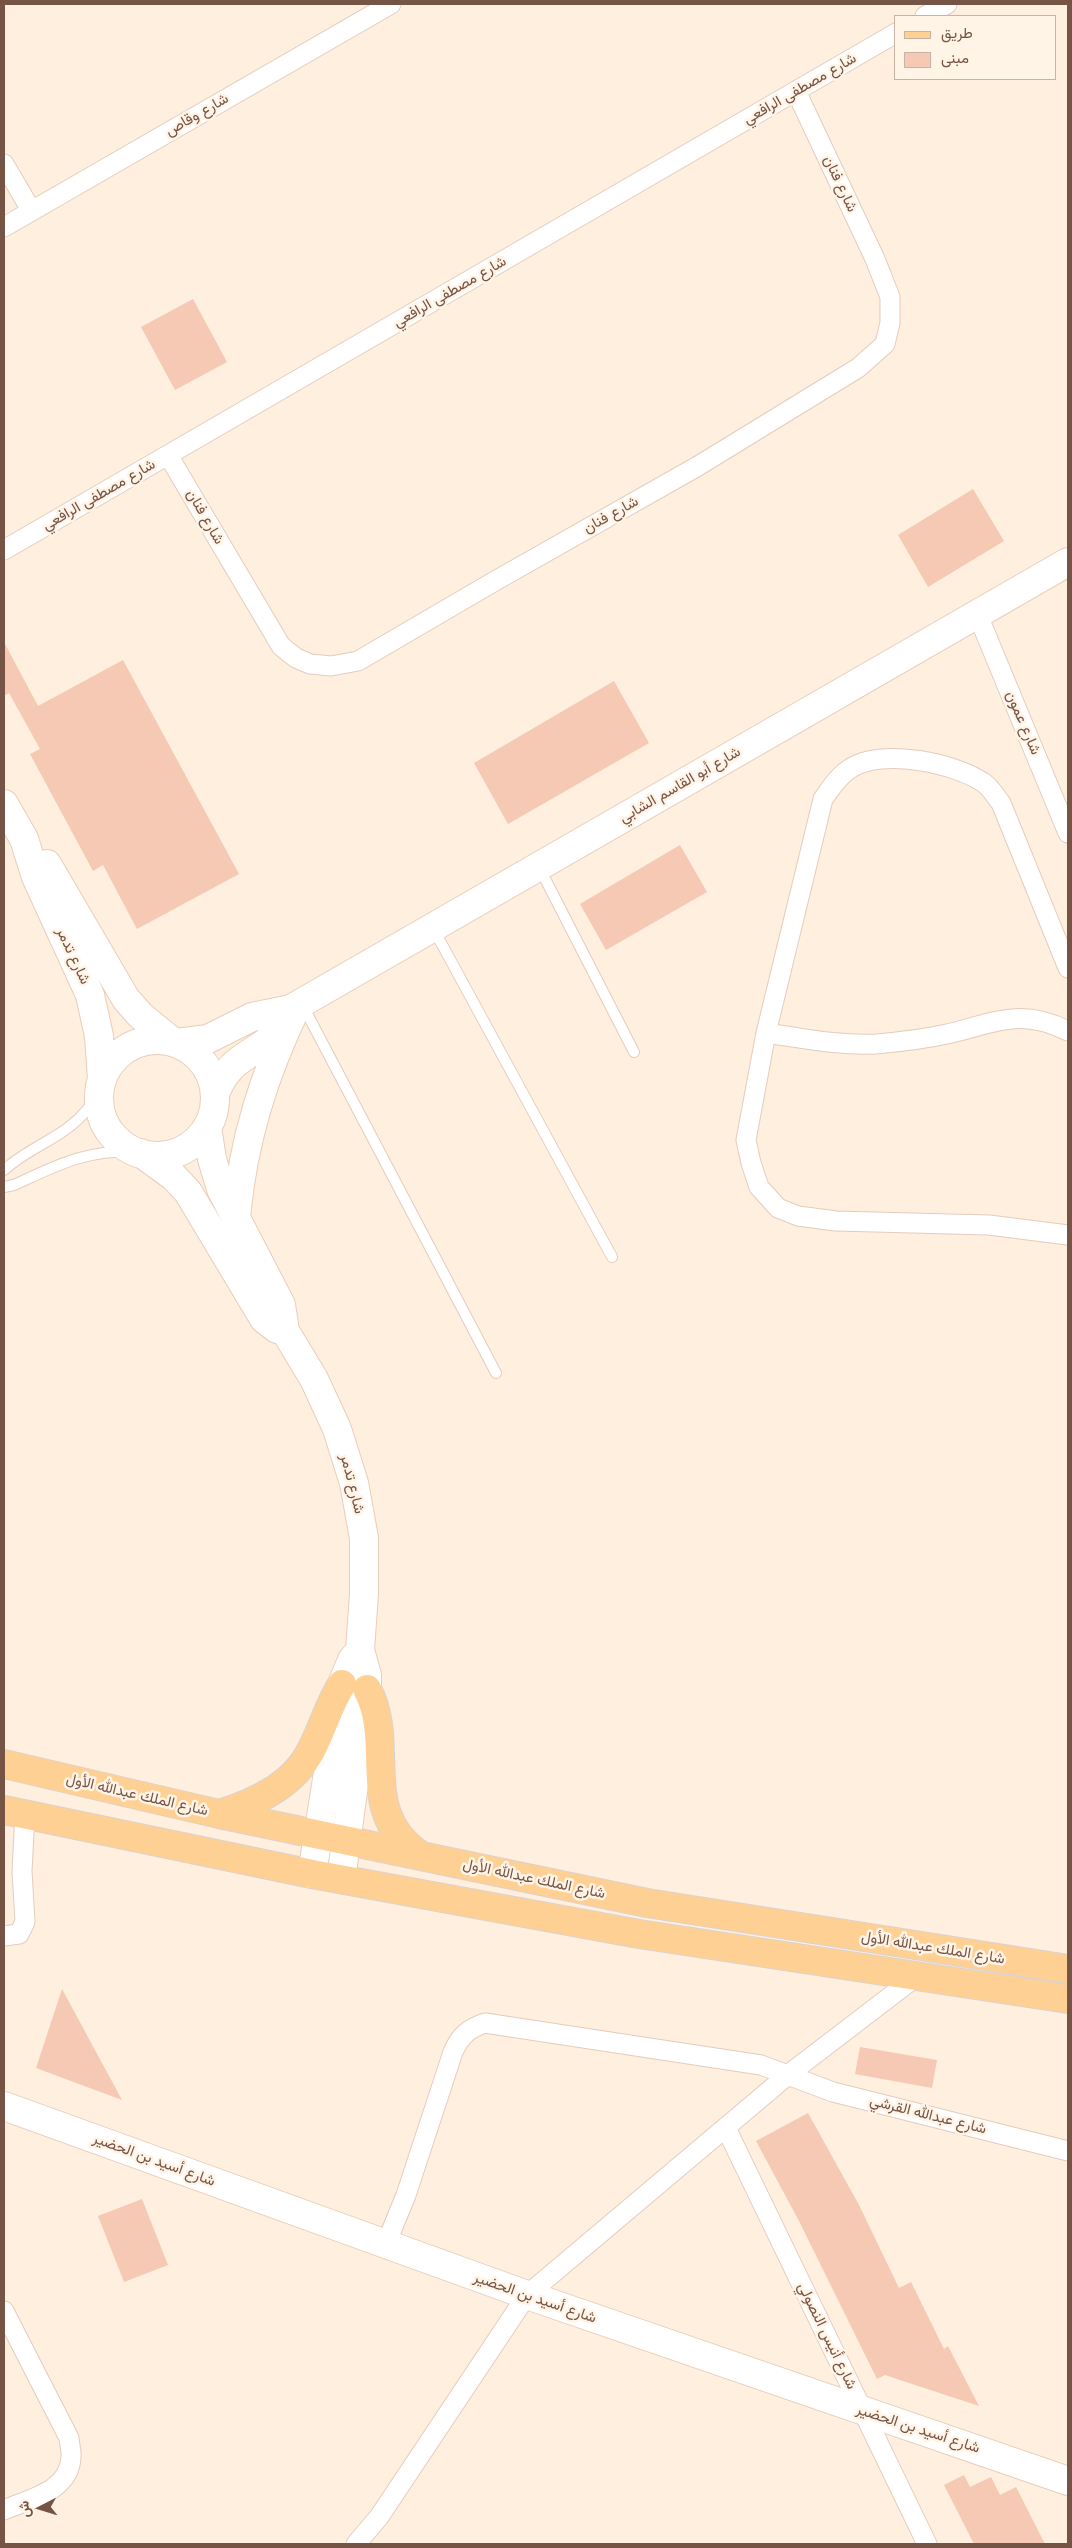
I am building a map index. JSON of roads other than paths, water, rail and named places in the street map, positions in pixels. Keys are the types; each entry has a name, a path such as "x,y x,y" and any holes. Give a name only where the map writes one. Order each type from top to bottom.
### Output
{"main road":[{"path":"219,1814 262,1796 286,1780 309,1754 328,1707 354,1687 377,1712 383,1805 393,1829 411,1848 422,1855"},
{"name":"شارع الملك عبدالله الأول","path":"4,1764 219,1814 647,1903 1068,1969"},
{"name":"شارع الملك عبدالله الأول","path":"14,1812 341,1880 639,1934 917,1976 1067,1996"}],"street":[{"name":"شارع وقاص","path":"4,227 392,4"},
{"path":"928,15 947,4"},
{"name":"شارع مصطفى الرافعي","path":"4,550 894,35"},
{"name":"شارع فنان","path":"168,455 281,646 296,658 310,664 331,666 358,661 494,581 698,466 858,368 885,344 890,324 890,297 875,259 796,91"},
{"path":"4,164 31,210"},
{"name":"شارع أبو القاسم الشابي","path":"175,1042 208,1039 252,1017 297,1006 1068,562"},
{"name":"شارع عمون","path":"977,613 1068,833"},
{"path":"1068,968 1001,804 986,784 959,770 921,760 878,760 852,767 835,782 823,799 766,1033 746,1140 759,1187 778,1208 798,1216 836,1222 988,1224 1068,1235"},
{"name":"شارع تدمر","path":"4,804 24,839 54,874 126,999 140,1015 175,1042"},
{"name":"شارع تدمر","path":"24,839 36,877 90,995 99,1036 101,1086"},
{"path":"236,1216 239,1180 255,1108 267,1073 297,1006"},
{"name":"شارع أبو القاسم الشابي","path":"215,1096 227,1070 280,1029 297,1006"},
{"path":"766,1033 835,1043 874,1044 947,1034 998,1020 1023,1017 1056,1025 1068,1031"},
{"path":"155,1039 175,1042 192,1051 204,1063 212,1078 215,1096 213,1112 207,1127 197,1140 183,1150 168,1155 151,1156 138,1152 119,1142 108,1128 101,1111 101,1086 110,1063 123,1051 138,1043 155,1039"},
{"name":"شارع تدمر","path":"207,1127 216,1174 280,1305 285,1331 314,1378 337,1429 354,1483 364,1538 364,1594 360,1650 367,1675 354,1687 318,1834 312,1874"},
{"name":"شارع تدمر","path":"138,1152 174,1177 188,1192 264,1319 277,1329 285,1331"},
{"name":"شارع تدمر","path":"341,1880 346,1839 354,1687"},
{"path":"4,1936 19,1934 25,1926 22,1871 14,1812"},
{"path":"356,2544 373,2525 527,2296 789,2074 917,1976"},
{"name":"شارع عبدالله القرشي","path":"386,2244 406,2195 452,2052 461,2036 476,2026 495,2023 746,2062 789,2074 833,2092 1068,2151"},
{"name":"شارع أسيد بن الحضير","path":"4,2106 527,2296 1068,2481"},
{"name":"شارع أنيس النصولي","path":"726,2128 927,2544"},
{"path":"4,2311 68,2438 71,2458 66,2473 54,2489 4,2510"}],"lane":[{"path":"538,867 634,1052"},
{"path":"433,927 612,1257"},
{"path":"297,1006 496,1374"},
{"path":"4,1170 73,1126 101,1086"},
{"path":"4,1187 88,1154 138,1152"}]}
